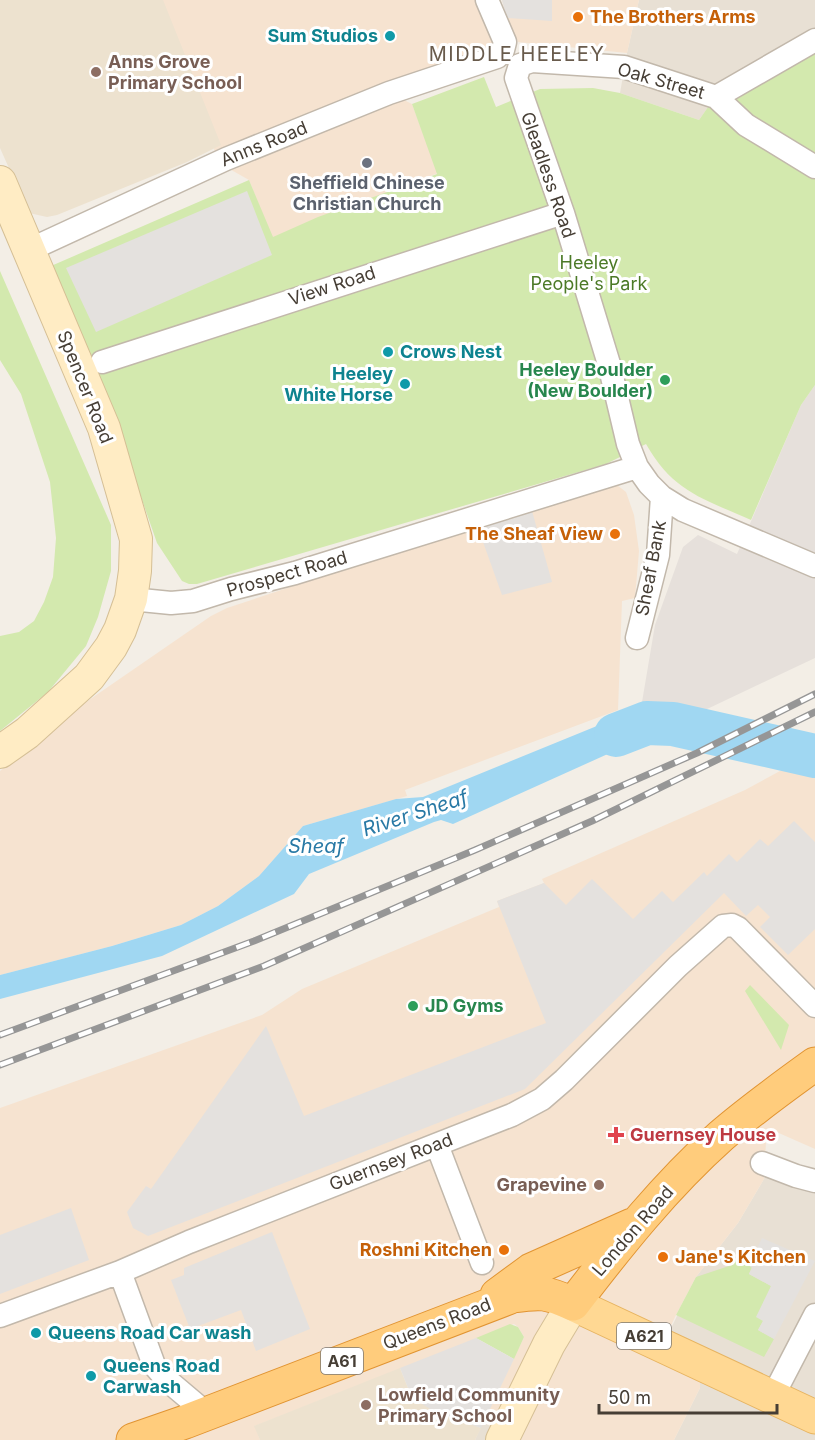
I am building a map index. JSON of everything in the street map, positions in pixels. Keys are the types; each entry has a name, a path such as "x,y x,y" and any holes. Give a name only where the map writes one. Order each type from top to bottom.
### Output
{"highway":[{"name":"London Road","path":"573,1304 638,1222 722,1136 815,1064"},
{"name":"A61","path":"478,1308 531,1270 638,1222"},
{"name":"Queens Road","path":"133,1440 513,1296 540,1292 553,1294 573,1304"}],"main road":[{"name":"Spencer Road","path":"0,182 104,428 136,539 131,599"},
{"path":"0,752 27,732 89,677 120,630 131,599"},
{"name":"A621","path":"573,1304 815,1417"},
{"name":"London Road","path":"502,1440 544,1353 573,1304"}],"street":[{"name":"Anns Road","path":"29,250 226,159 389,93 497,57 503,50 505,42 487,0"},
{"path":"716,97 815,40"},
{"name":"Oak Street","path":"520,65 532,61 624,67 716,97 746,125 815,166"},
{"name":"Gleadless Road","path":"520,65 516,78 563,213 609,364 628,444 637,467 662,497 696,516 815,566"},
{"name":"View Road","path":"102,362 563,213"},
{"name":"Prospect Road","path":"131,599 171,603 193,601 296,573 637,467"},
{"name":"Sheaf Bank","path":"637,638 658,555 662,497"},
{"name":"Guernsey Road","path":"0,1316 120,1272 238,1222 524,1109 547,1095 718,928 729,925 738,928 815,1006"},
{"path":"437,1145 482,1263"},
{"path":"762,1162 789,1174 815,1181"},
{"path":"120,1272 149,1354 161,1374 206,1413"},
{"path":"773,1396 815,1315"}],"shaded area":[{"name":"Anns Grove Primary School","path":"0,0 163,0 221,145 187,162 57,215 47,217 29,213 0,148"},
{"path":"162,0 488,0 505,42 390,93 412,104 438,173 272,238 249,180 219,163"},
{"path":"502,0 639,0 627,53 518,42"},
{"path":"502,0 552,0 552,21 507,18"},
{"path":"639,0 815,0 815,39 715,97 699,120 620,93"},
{"path":"247,191 272,255 96,332 66,268"},
{"path":"815,385 815,658 705,710 641,708 655,625 683,547 698,535 737,554 801,405"},
{"path":"608,482 626,492 634,515 639,551 635,598 622,601 618,710 405,790 407,796 303,826 259,876 218,906 181,925 112,946 0,975 0,771 47,736 44,731 211,616 227,608"},
{"path":"532,511 552,582 502,595 478,528"},
{"path":"815,752 815,1149 772,1130 766,1142 764,1179 738,1223 696,1277 676,1315 656,1358 700,1381 700,1388 674,1440 515,1440 483,1422 524,1337 514,1324 255,1426 260,1440 0,1440 0,1108 262,1015 302,989 499,907 497,901 544,883 542,879 745,790"},
{"path":"794,821 815,842 815,929 788,955 760,927 770,917 758,905 746,916 724,893 525,1089 148,1236 133,1228 127,1212 146,1186 151,1189 266,1026 304,1116 546,1023 497,901 544,883 566,905 592,879 633,919 662,891 673,902 704,872 707,876 729,854 737,862 760,839 768,846"},
{"path":"771,1167 815,1181 815,1440 674,1440 700,1388 700,1382 656,1359 696,1277 738,1223"},
{"path":"71,1208 89,1260 0,1294 0,1235"},
{"path":"272,1232 310,1329 256,1351 241,1310 190,1329 171,1280 184,1275 184,1268"},
{"path":"762,1238 815,1261 774,1339 758,1330 763,1321 756,1317 771,1286 749,1274 752,1268 749,1265"},
{"path":"476,1338 514,1359 481,1428 437,1413 412,1398 400,1368"},
{"name":"Lowfield Community Primary School","path":"400,1368 412,1398 481,1428 475,1440 260,1440 254,1426"},
{"path":"483,1422 515,1440 475,1440"}],"green space":[{"name":"Heeley People's Park","path":"815,39 815,385 801,405 751,520 704,499 679,484 656,460 646,444 606,464 197,584 182,581 157,543 116,425 51,266 249,180 273,237 318,217 437,174 412,104 484,77 496,107 540,89 593,88 620,93 699,120 715,97"},
{"path":"0,271 111,525 111,571 98,617 86,646 48,692 0,731 0,636 19,632 34,621 53,577 56,538 50,482 21,394 0,360"},
{"path":"750,985 789,1025 781,1050 745,991"},
{"path":"735,1259 752,1267 749,1274 771,1286 763,1321 758,1330 774,1339 764,1357 676,1315 696,1277 732,1265"},
{"path":"510,1324 518,1327 524,1337 514,1359 476,1338"}],"water":[{"name":"Sheaf","path":"641,708 705,710 453,824 441,820 434,822 309,874 294,894 162,956 0,999 0,975 112,946 181,925 218,906 259,876 303,826 396,799 423,797"},
{"path":"799,742 815,746 815,766 766,757"}],"waterway":[{"name":"River Sheaf","path":"616,735 647,723 673,724 815,756"}],"railway":[{"path":"0,1035 254,941 475,850 697,753 815,694"},
{"path":"0,1065 264,966 592,821 815,712"}],"place":[{"name":"The Brothers Arms","path":"578,17"},
{"name":"Sum Studios","path":"390,36"},
{"name":"Anns Grove Primary School","path":"96,72"},
{"name":"Sheffield Chinese Christian Church","path":"367,163"},
{"name":"Crows Nest","path":"388,352"},
{"name":"Heeley Boulder (New Boulder)","path":"665,380"},
{"name":"Heeley White Horse","path":"405,384"},
{"name":"The Sheaf View","path":"615,534"},
{"name":"JD Gyms","path":"413,1006"},
{"name":"Guernsey House","path":"616,1135"},
{"name":"Grapevine","path":"599,1185"},
{"name":"Roshni Kitchen","path":"504,1250"},
{"name":"Jane's Kitchen","path":"663,1257"},
{"name":"Queens Road Car wash","path":"36,1333"},
{"name":"Queens Road Carwash","path":"91,1376"},
{"name":"Lowfield Community Primary School","path":"366,1405"}],"district":[{"name":"MIDDLE HEELEY","path":"517,54"}]}
